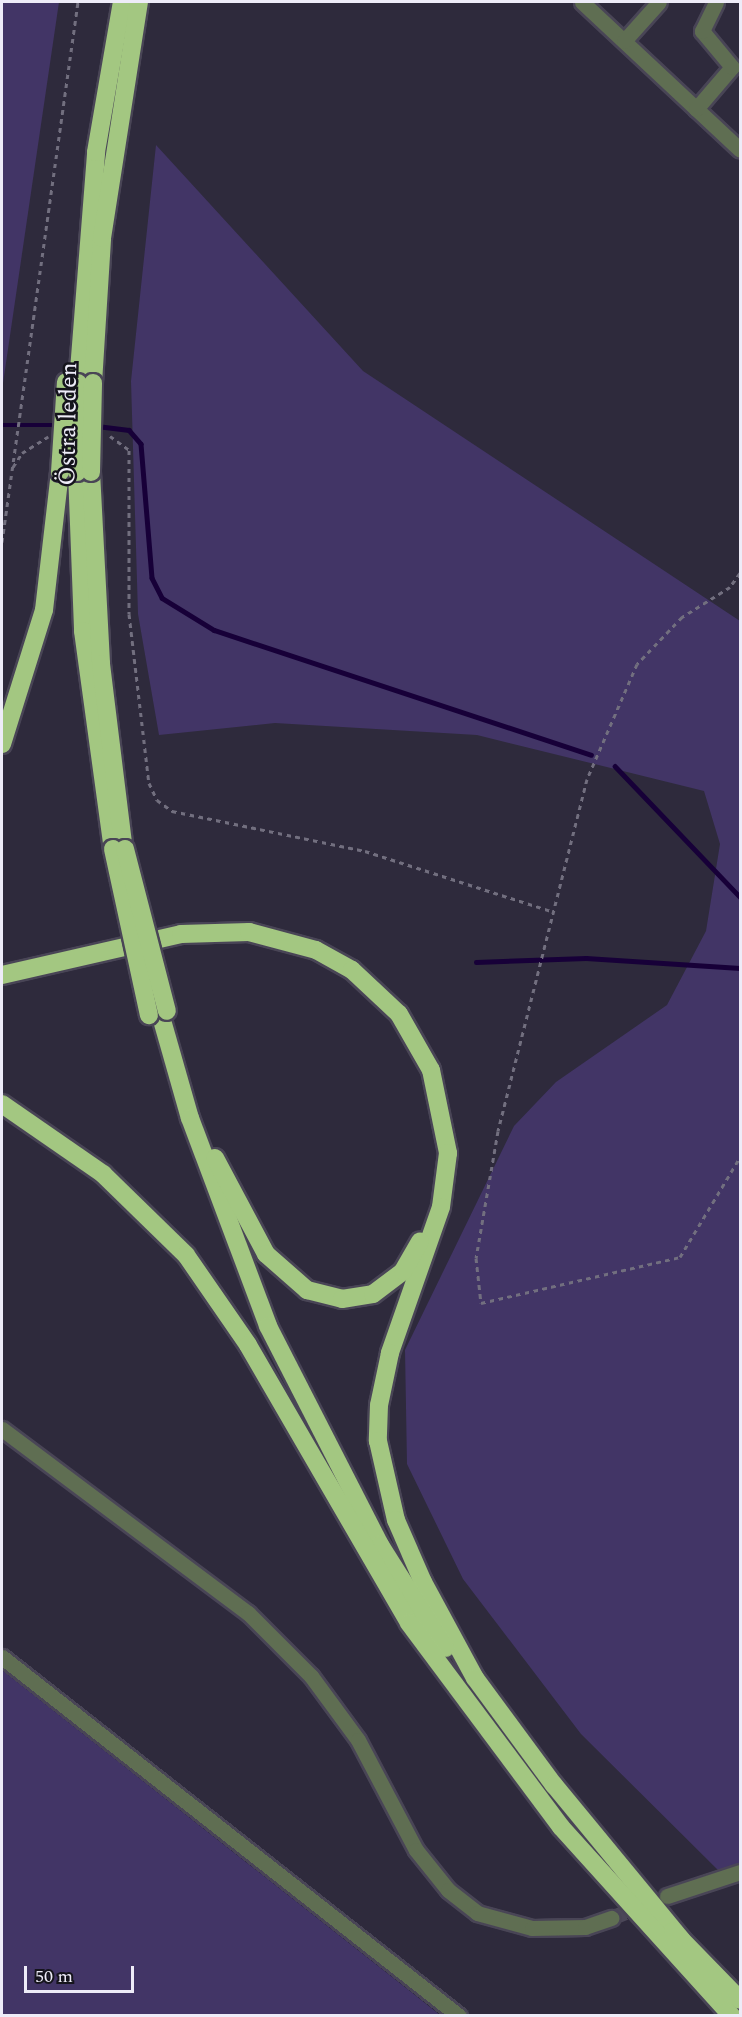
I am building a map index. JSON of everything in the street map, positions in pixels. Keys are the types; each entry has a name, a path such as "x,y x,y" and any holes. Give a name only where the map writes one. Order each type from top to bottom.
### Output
{"highway":[{"name":"Östra leden","path":"76,472 79,383 96,153 122,2"},
{"name":"Östra leden","path":"79,383 139,2"},
{"path":"2,744 23,691 76,472"},
{"path":"76,472 83,631 119,849 194,1164 269,1353 356,1522 436,1658"},
{"path":"2,975 172,936 249,932 316,950 352,970 399,1014 431,1070 448,1154 441,1207 380,1396 378,1441 396,1520 475,1678 554,1785 681,1939"},
{"path":"2,983 217,939 292,951 351,980 408,1043 436,1123 437,1174 424,1232 391,1285 358,1297 325,1297 291,1279 266,1254 209,1144 159,1012"},
{"path":"159,1012 190,1118 268,1326 380,1545 453,1660 535,1773 610,1865 741,2000"},
{"path":"2,1104 103,1174 186,1255 248,1344 368,1557 436,1658 561,1827 732,2016"}],"street":[{"path":"582,2 741,150"},
{"path":"624,41 659,2"},
{"path":"696,108 732,67 702,31 716,2"},
{"path":"2,1429 248,1613 312,1676 358,1740 416,1850 448,1890 477,1913 532,1928 585,1927 610,1918"},
{"path":"2,1658 459,2016"},
{"path":"667,1896 741,1872"}],"path":[{"path":"2,542 78,2"},
{"path":"12,468 22,453 51,435"},
{"path":"110,436 129,450 129,614 149,783 157,800 172,811 365,851 551,911"},
{"path":"741,573 730,587 682,617 637,664 587,779 551,911 498,1131 478,1247 481,1304 680,1257 741,1157"}],"shaded area":[{"path":"2,2 59,2 2,390"},
{"path":"156,145 363,371 740,621 740,1865 726,1878 581,1734 463,1579 407,1464 405,1350 514,1126 556,1082 667,1005 706,931 720,844 704,791 477,735 275,723 159,735 138,614 131,381"},
{"path":"2,1670 415,1995 440,2015 2,2015"}],"waterway":[{"path":"2,425 59,425"},
{"path":"97,426 129,430 141,444 152,578 162,598 214,630 591,755"},
{"path":"615,766 740,897"},
{"path":"476,962 586,958 740,968"}],"tunnel":[{"path":"611,1918 644,1905"}]}
